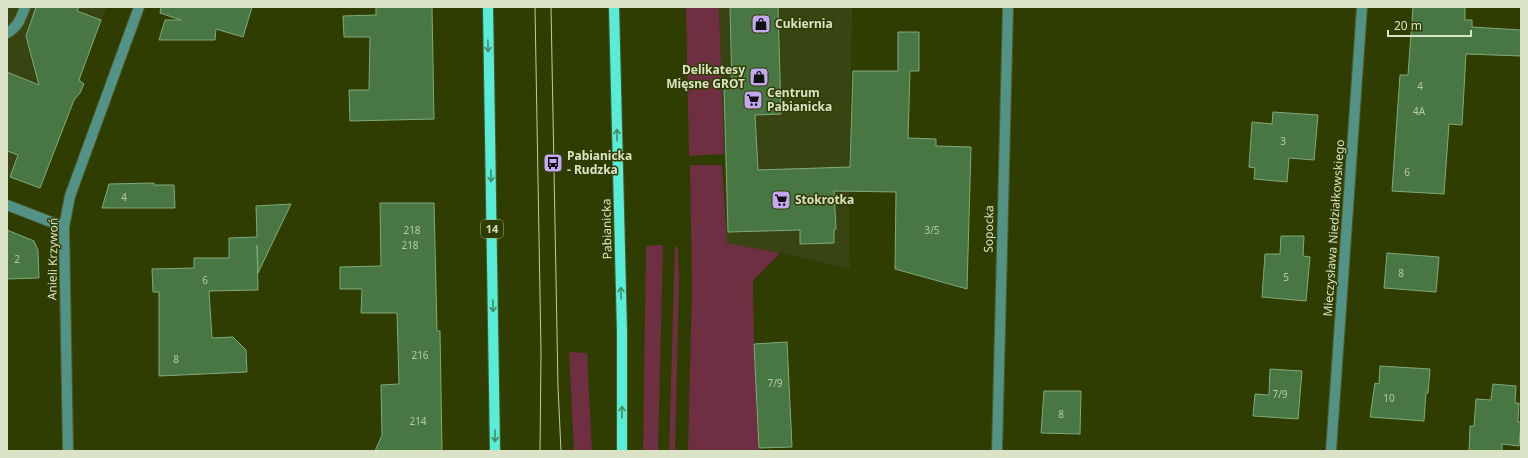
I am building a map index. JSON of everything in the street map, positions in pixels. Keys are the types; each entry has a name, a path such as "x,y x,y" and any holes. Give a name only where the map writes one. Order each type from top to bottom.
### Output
{"main road":[{"name":"14","path":"488,7 495,451"},
{"name":"Pabianicka","path":"614,7 622,332 622,451"}],"street":[{"path":"7,33 13,30 20,20 25,7"},
{"name":"Anieli Krzywoń","path":"68,451 64,227 70,196 139,7"},
{"name":"Sopocka","path":"997,451 1008,7"},
{"name":"Mieczysława Niedziałkowskiego","path":"1331,451 1362,7"},
{"path":"7,205 64,227"}],"shaded area":[{"path":"7,7 107,7 39,187 7,175"},
{"path":"686,7 719,7 724,154 689,156"},
{"path":"719,7 852,7 849,192 850,269 786,254 727,243"},
{"path":"690,165 722,165 727,243 780,253 753,281 754,344 759,451 688,451 692,288"},
{"path":"663,245 658,451 643,451 646,246"},
{"path":"675,247 678,247 679,281 675,451 669,451"},
{"path":"569,352 587,353 592,451 574,451"}],"building":[{"path":"36,7 79,7 77,11 101,20 79,80 84,84 80,93 74,100 40,188 10,177 18,155 7,151 7,72 39,85 26,36"},
{"path":"161,7 252,7 243,37 216,29 215,40 159,40 165,20 181,20 160,13"},
{"path":"376,7 432,7 434,119 350,121 349,90 369,90 370,37 344,37 343,16 376,15"},
{"path":"730,7 778,7 781,114 755,115 758,170 850,167 853,71 898,71 898,32 919,32 919,71 910,71 908,138 936,139 936,146 971,147 967,289 895,269 896,192 834,191 836,229 834,229 834,243 800,244 800,230 728,232 724,86 732,86"},
{"path":"1413,7 1465,7 1465,20 1472,20 1472,27 1521,30 1521,56 1466,54 1462,125 1449,124 1444,194 1392,191 1400,75 1408,75"},
{"path":"1273,112 1318,115 1314,160 1289,158 1287,182 1254,179 1255,168 1249,167 1252,122 1272,124"},
{"path":"154,183 154,185 174,185 175,208 102,208 109,184"},
{"path":"380,203 434,203 437,331 440,331 442,451 375,451 382,435 381,385 399,384 397,313 361,313 362,289 340,289 340,267 381,266"},
{"path":"291,204 258,273 257,245 258,290 209,291 212,338 233,337 246,350 247,372 159,376 159,292 153,292 152,269 194,268 194,258 229,258 229,238 257,237 256,206"},
{"path":"7,230 34,241 38,250 39,278 7,279"},
{"path":"1281,236 1304,236 1303,256 1310,257 1306,301 1262,297 1265,254 1280,254"},
{"path":"1387,253 1439,257 1436,292 1384,288"},
{"path":"787,342 792,447 759,448 754,344"},
{"path":"1380,366 1430,369 1428,393 1426,393 1424,421 1370,417 1375,383 1379,384"},
{"path":"1270,369 1302,371 1298,419 1253,416 1255,394 1269,395"},
{"path":"1493,384 1516,386 1515,403 1519,403 1518,422 1521,422 1519,446 1502,444 1502,451 1469,451 1470,426 1474,426 1476,399 1491,400"},
{"path":"1044,391 1081,391 1080,434 1041,433"}],"tram line":[{"path":"535,7 541,352 540,451"},
{"path":"551,7 558,387 561,451"}],"place":[{"name":"Cukiernia","path":"761,24"},
{"name":"Delikatesy Mięsne GROT","path":"759,77"},
{"name":"Centrum Pabianicka","path":"753,100"},
{"name":"Pabianicka - Rudzka","path":"553,163"},
{"name":"Stokrotka","path":"781,200"}]}
